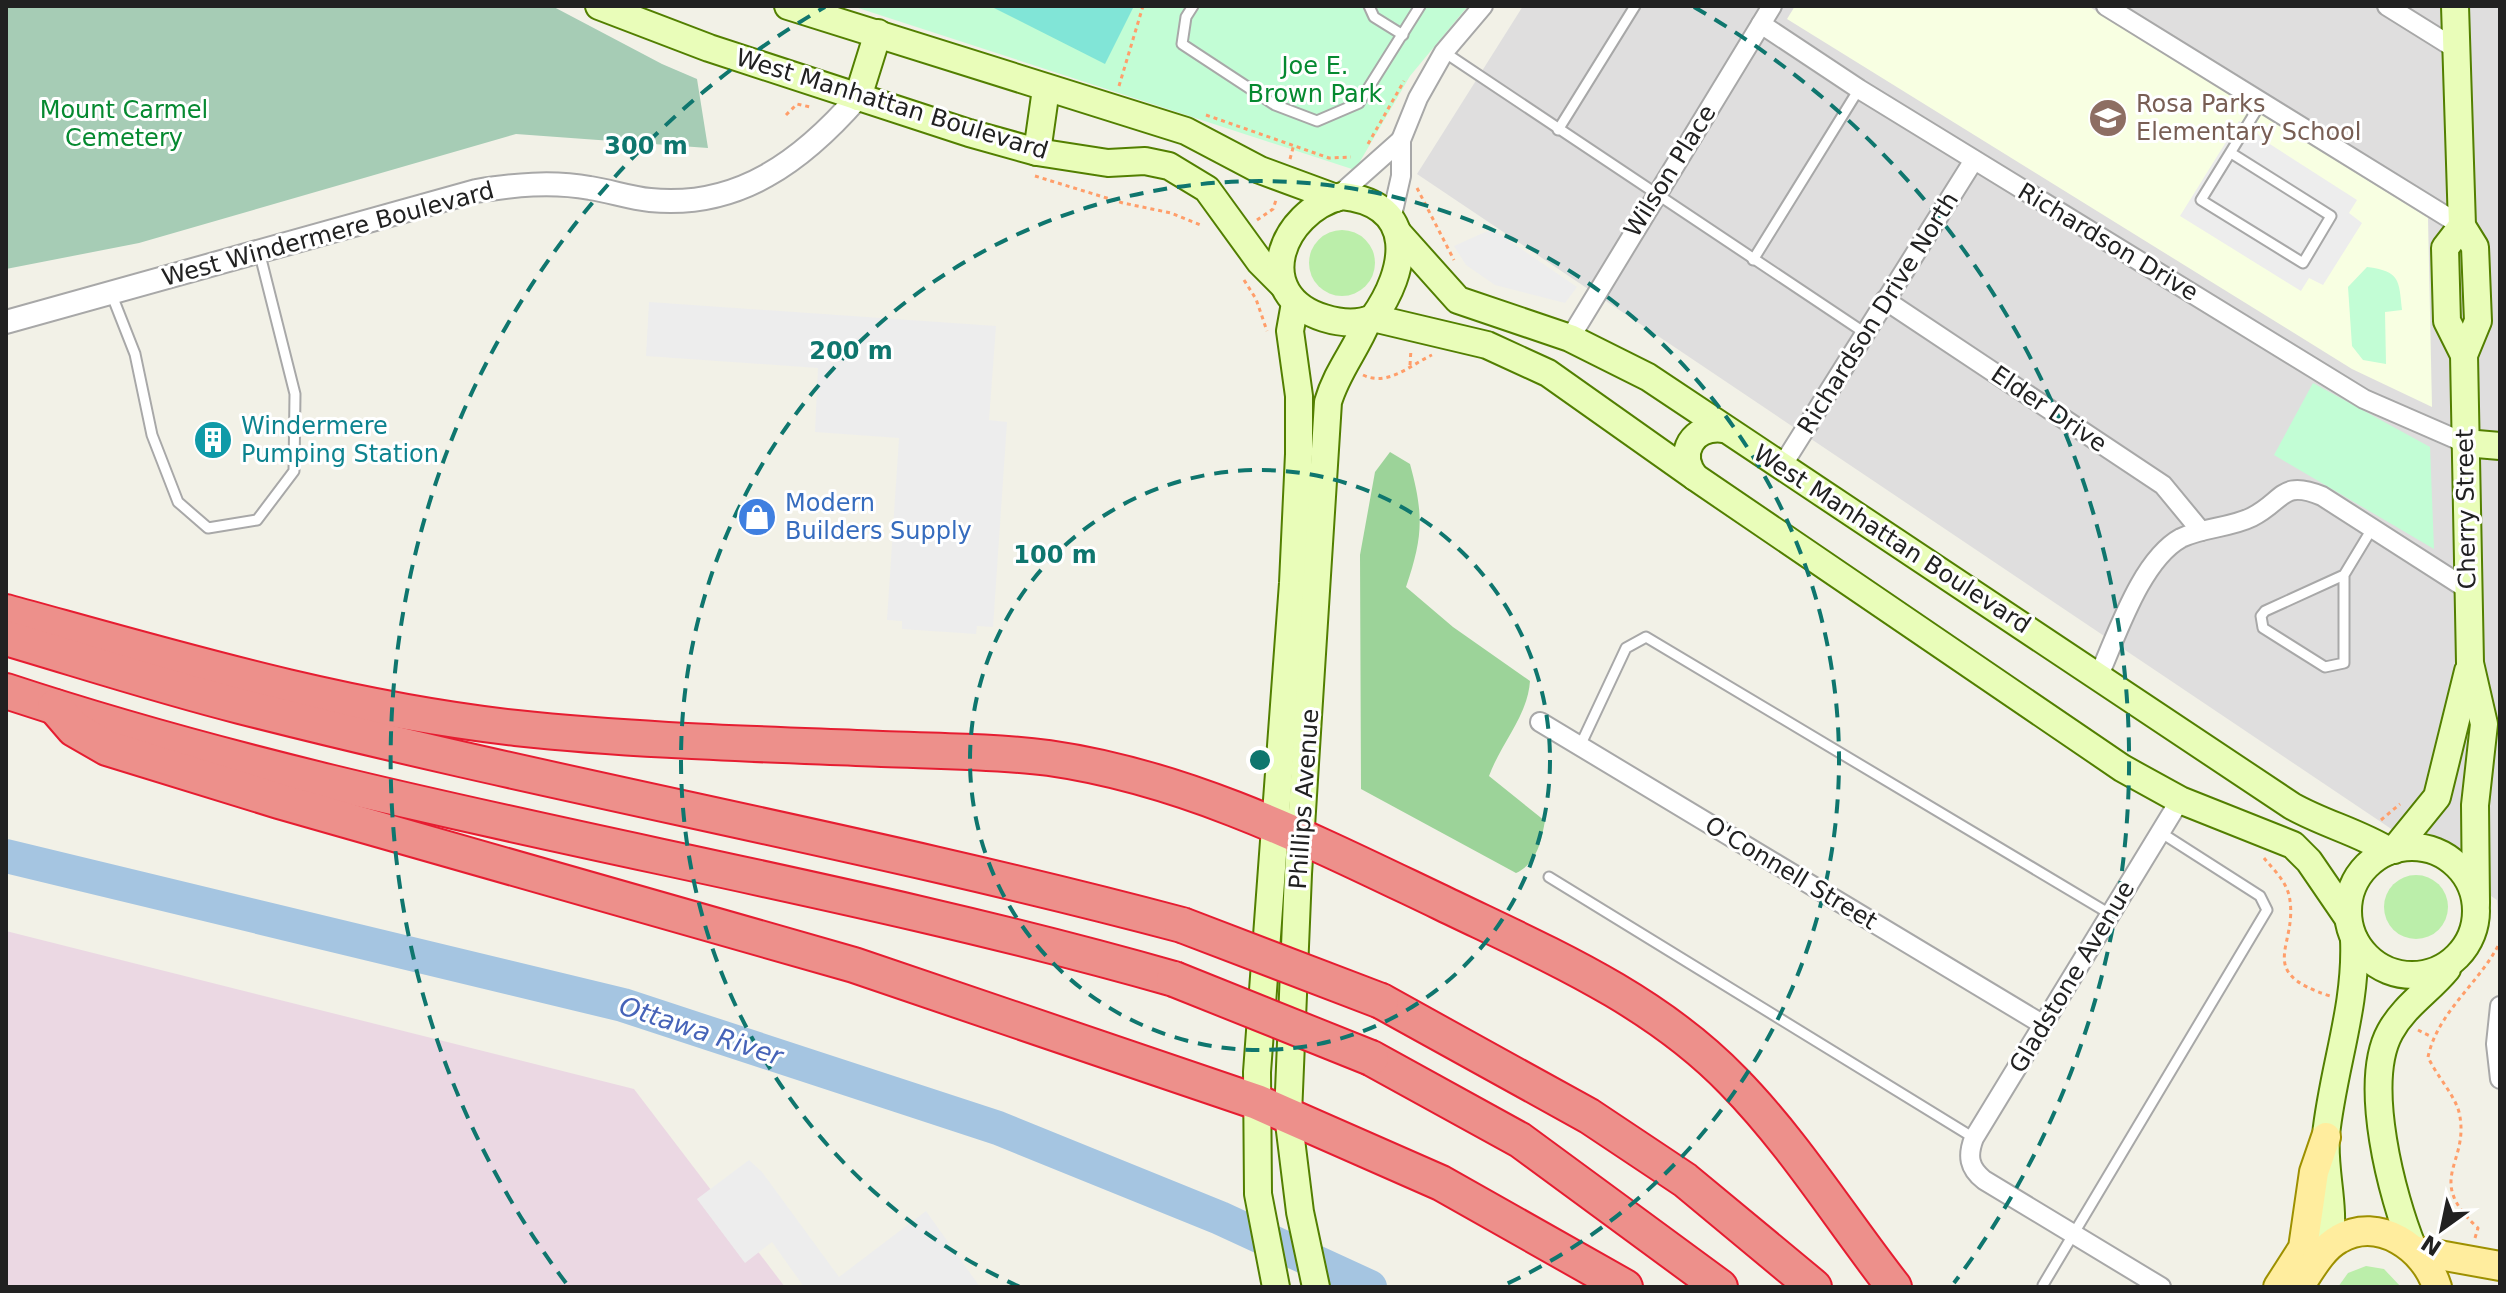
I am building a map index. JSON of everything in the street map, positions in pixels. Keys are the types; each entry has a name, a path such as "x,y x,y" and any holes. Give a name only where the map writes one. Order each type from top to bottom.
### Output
{"highway":[{"path":"6,612 204,667 430,715 589,735 1047,758 1149,778 1289,830 1593,977 1670,1025 1732,1080 1778,1133 1894,1287"},
{"path":"6,638 238,705 528,774 1025,883 1182,925 1381,1001 1472,1049 1601,1124 1685,1180 1814,1287"},
{"path":"6,691 55,707 460,813 1041,941 1174,979 1371,1058 1520,1140 1720,1287"},
{"path":"55,707 74,729 107,748 279,801 854,965 1257,1087 1288,1115 1441,1183 1625,1287"}],"main road":[{"name":"West Manhattan Boulevard","path":"599,6 850,106 1034,164 1145,161 1169,166 1207,189 1289,294"},
{"path":"788,6 1200,136 1287,171 1339,197 1367,203 1395,226 1400,252 1396,280 1370,319"},
{"name":"Cherry Street","path":"2455,6 2462,226 2445,248 2447,321 2464,355 2470,663 2484,724 2475,805 2476,903"},
{"path":"850,106 878,33"},
{"path":"1034,164 1046,89"},
{"path":"1276,1287 1255,1161 1257,1087 1289,830 1299,454 1294,348 1284,243 1293,228 1339,197"},
{"name":"West Manhattan Boulevard","path":"1395,226 1458,300 1570,338 1648,377 2292,806 2315,819 2362,835 2392,850"},
{"path":"1289,294 1334,321 1370,319 1487,345 1548,373 2073,737 2180,800 2293,845 2309,861 2375,964 2398,974 2424,974 2454,960"},
{"name":"Phillips Avenue","path":"1316,1287 1296,1181 1288,1115 1298,874 1289,830 1328,402 1335,377 1370,319"},
{"path":"1695,477 1686,460 1690,442 1704,429 1724,429"},
{"path":"2465,443 2500,446"},
{"name":"Cherry Street","path":"2392,850 2428,811 2443,783 2470,663"},
{"path":"2295,1286 2314,1172 2326,1137 2353,998 2349,897 2357,878 2371,862 2392,850 2425,849 2440,854 2464,874 2476,903 2475,924 2467,944 2390,1031 2380,1067 2383,1141 2397,1207 2415,1250 2437,1287"},
{"path":"2326,1137 2334,1217 2329,1246"},
{"path":"2295,1286 2340,1237 2378,1232 2415,1250 2500,1266"}],"street":[{"name":"Wilson Place","path":"1570,338 1772,6"},
{"path":"2106,6 2462,226"},
{"path":"2387,6 2456,49"},
{"path":"1395,226 1401,176 1401,140 1418,98 1444,52 1479,7"},
{"name":"Richardson Drive","path":"1761,24 1859,89 2364,399 2465,443"},
{"name":"West Windermere Boulevard","path":"6,322 464,194 518,184 591,188 651,200 680,200 733,192 790,163 850,106"},
{"path":"1339,197 1401,140"},
{"name":"Richardson Drive North","path":"1782,466 1974,160"},
{"name":"Elder Drive","path":"1885,300 2163,485 2201,531"},
{"path":"2099,675 2132,600 2152,567 2180,539 2249,519 2288,490 2299,488 2322,496 2467,589"},
{"name":"O'Connell Street","path":"1540,722 2042,1024"},
{"name":"Gladstone Avenue","path":"1972,1147 2042,1024 2180,800"},
{"path":"2500,1006 2496,1044 2500,1079"},
{"path":"1972,1147 1971,1166 1984,1180 2161,1287"}],"lane":[{"path":"1193,6 1186,17 1182,44 1275,105 1317,121 1359,103 1420,6"},
{"path":"1369,6 1374,17 1403,35"},
{"path":"1558,130 1635,6"},
{"path":"1444,52 1865,333"},
{"path":"1753,260 1859,89"},
{"path":"2231,153 2331,216 2303,263 2201,200 2261,103"},
{"path":"111,293 135,354 152,435 178,502 208,528 257,520 294,471 295,394 259,251"},
{"path":"2344,575 2265,611 2260,622 2263,628 2325,667 2339,667 2346,656 2344,575 2373,527"},
{"path":"1580,746 1626,648 1646,637 2110,914"},
{"path":"2043,1285 2267,910 2260,896 2160,832"},
{"path":"1549,877 1972,1147"}],"path":[{"path":"1119,86 1143,6"},
{"path":"786,115 797,104 850,106"},
{"path":"1240,233 1273,209 1294,144"},
{"path":"1034,164 1123,203 1201,223 1211,235"},
{"path":"1416,178 1417,189 1456,263"},
{"path":"1239,273 1256,299 1273,350 1294,348"},
{"path":"1366,378 1392,378 1433,354"},
{"path":"2380,820 2408,797"},
{"path":"2282,880 2290,904 2283,952 2286,968 2300,985 2336,998"},
{"path":"2473,1245 2478,1228 2459,1211 2449,1188 2462,1133 2458,1108 2428,1057 2432,1037 2450,1009 2488,967 2500,942"},
{"path":"2415,1027 2432,1037"}],"shaded area":[{"path":"990,6 1134,6 1105,64"},
{"path":"1523,6 2500,6 2500,954 2497,900 1417,174"},
{"name":"Rosa Parks Elementary School","path":"1795,6 2088,6 2428,218 2432,407 2352,369 1787,19"},
{"path":"2239,121 2357,200 2349,213 2362,223 2323,285 2309,278 2301,291 2180,216"},
{"path":"1492,229 1577,287 1565,303 1495,285 1466,265 1454,246"},
{"path":"649,302 996,326 989,420 1007,422 993,627 977,626 976,634 902,629 902,621 887,620 899,438 815,432 818,368 646,356"},
{"path":"6,931 634,1089 785,1287 6,1287"},
{"path":"749,1160 762,1172 839,1277 926,1211 980,1287 804,1287 772,1242 745,1263 697,1199"}],"green space":[{"name":"Mount Carmel Cemetery","path":"6,6 552,6 697,79 708,148 516,134 139,243 6,269"},
{"name":"Joe E. Brown Park","path":"852,6 1468,6 1410,76 1355,170"},
{"path":"1342,230 1355,232 1370,245 1375,263 1373,276 1360,291 1342,296 1329,294 1314,281 1309,263 1311,250 1324,235"},
{"path":"2367,267 2392,274 2400,291 2402,310 2385,312 2386,364 2363,360 2352,346 2348,287"},
{"path":"2313,383 2430,447 2434,549 2274,455"},
{"path":"1390,452 1410,464 1418,498 1420,526 1406,587 1453,627 1530,681 1524,706 1489,776 1545,821 1533,858 1516,873 1361,789 1360,555 1375,472"},
{"path":"2416,875 2428,877 2439,884 2446,895 2446,919 2439,930 2428,937 2416,939 2404,937 2393,930 2386,919 2384,907 2386,895 2393,884 2404,877"},
{"path":"2366,1266 2384,1269 2401,1287 2338,1287 2348,1273"}],"waterway":[{"name":"Ottawa River","path":"6,856 623,1005 998,1128 1220,1218 1370,1287"}],"place":[{"name":"Rosa Parks Elementary School","path":"2108,118"},
{"name":"Windermere Pumping Station","path":"213,440"},
{"name":"Modern Builders Supply","path":"757,517"}]}
